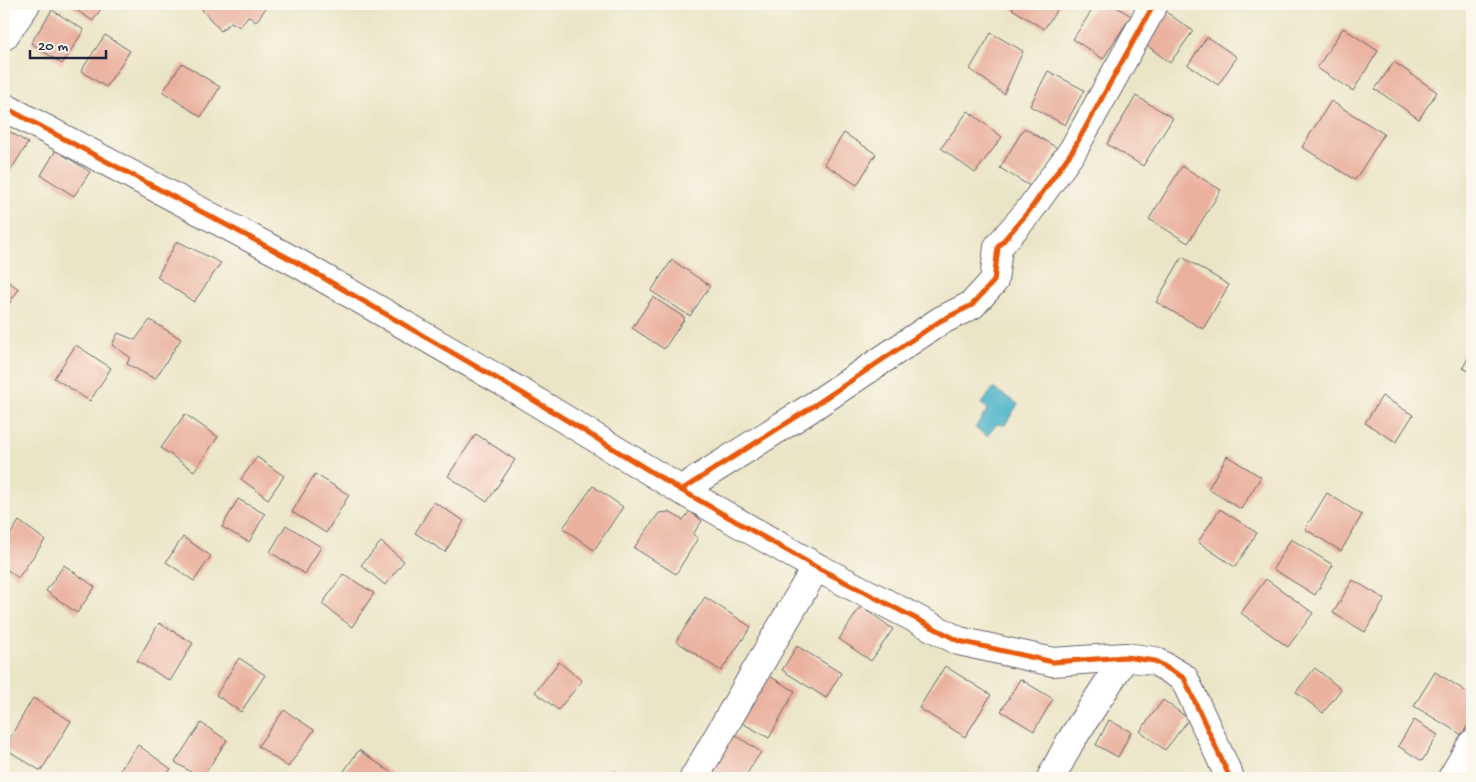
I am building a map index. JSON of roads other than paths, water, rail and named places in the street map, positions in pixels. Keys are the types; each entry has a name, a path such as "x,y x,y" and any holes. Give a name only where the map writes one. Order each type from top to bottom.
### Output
{"street":[{"path":"4,36 26,4"},
{"path":"681,490 809,409 940,321 972,306 994,281 998,247 1028,211 1073,150 1154,4"},
{"path":"4,107 296,262 522,393 681,490 816,567 959,640 1054,662 1125,658 1155,661 1184,678 1230,778"},
{"path":"694,778 816,567"},
{"path":"1051,778 1070,742 1125,658"},
{"path":"1452,778 1472,744"}],"water":[{"path":"993,388 1018,404 1005,425 997,424 987,436 975,428 988,409 982,404"}]}
